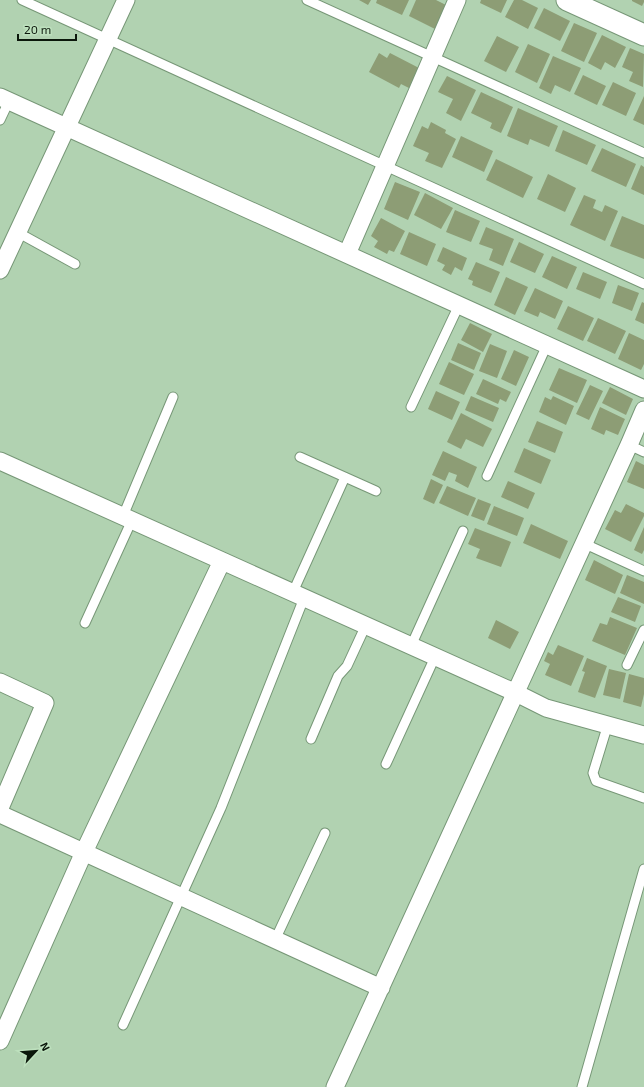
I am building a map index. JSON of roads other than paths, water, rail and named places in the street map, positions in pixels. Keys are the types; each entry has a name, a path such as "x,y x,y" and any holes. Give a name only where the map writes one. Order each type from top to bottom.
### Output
{"street":[{"path":"0,270 126,0"},
{"path":"347,254 457,0"},
{"path":"568,0 644,35"},
{"path":"4,99 644,389"},
{"path":"335,1087 584,543 637,448 644,410"},
{"path":"0,461 366,625 546,708 644,734"},
{"path":"0,1041 84,852 222,560"},
{"path":"0,682 45,703 1,815 381,988"}],"lane":[{"path":"22,0 644,284"},
{"path":"307,0 644,153"},
{"path":"0,120 4,99"},
{"path":"18,232 75,264"},
{"path":"411,407 459,305"},
{"path":"486,476 547,345"},
{"path":"85,623 173,397"},
{"path":"300,457 376,491"},
{"path":"123,1025 221,808 299,595 345,477"},
{"path":"411,646 463,530"},
{"path":"584,543 644,571"},
{"path":"311,739 338,676 347,666 366,625"},
{"path":"627,665 644,630"},
{"path":"386,764 435,657"},
{"path":"608,724 593,773 596,781 644,798"},
{"path":"275,940 325,833"},
{"path":"582,1087 644,869"}]}
